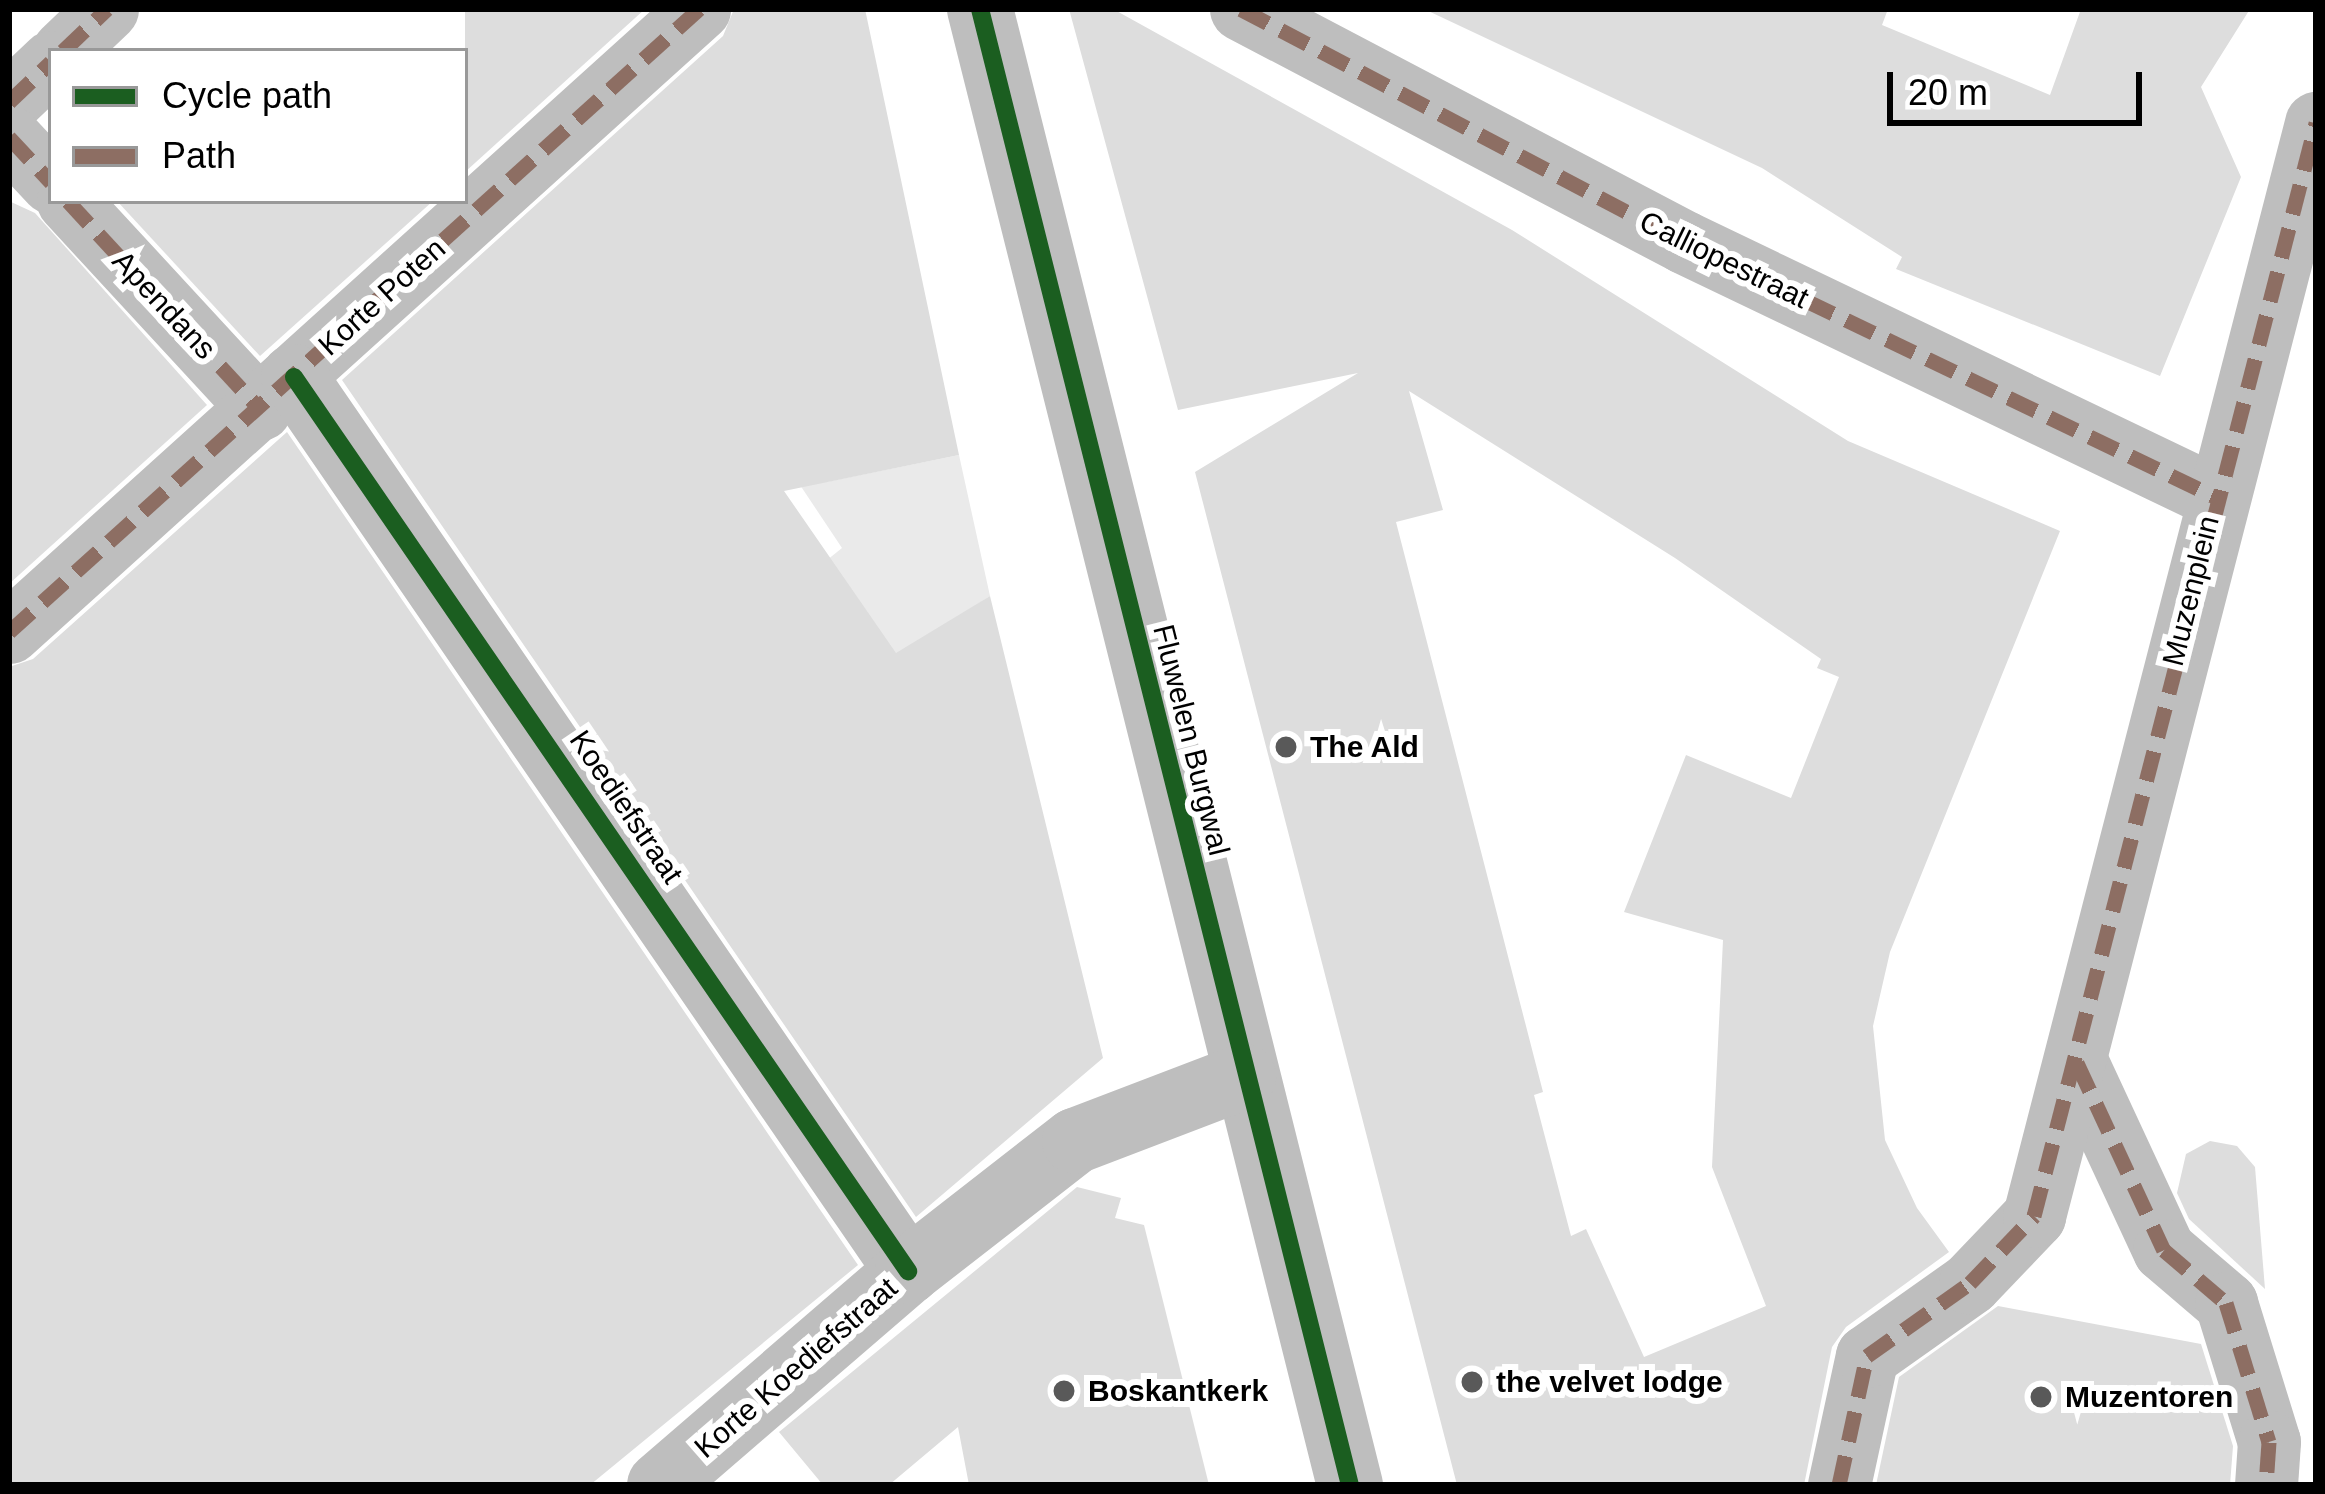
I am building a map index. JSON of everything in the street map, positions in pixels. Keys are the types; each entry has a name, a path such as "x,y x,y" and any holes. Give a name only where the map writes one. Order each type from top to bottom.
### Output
{"street":[{"path":"66,48 106,9"},
{"name":"Korte Poten","path":"9,632 699,9"},
{"name":"Fluwelen Burgwal","path":"980,9 1243,1077 1350,1485"},
{"name":"Calliopestraat","path":"1241,9 1684,242 2214,496"},
{"path":"9,102 48,65"},
{"name":"Muzenplein","path":"1839,1485 1867,1356 1970,1283 2034,1216 2077,1063 2214,496 2316,123"},
{"path":"9,137 48,179"},
{"name":"Apendans","path":"71,204 277,393"},
{"name":"Koediefstraat","path":"277,393 908,1271"},
{"path":"2077,1063 2164,1250 2226,1303 2269,1442 2266,1485"},
{"name":"Korte Koediefstraat","path":"660,1485 908,1271 1075,1141 1243,1077"}],"shaded area":[{"path":"959,455 990,596 865,677 801,581 842,548 792,473 826,482"}],"building":[{"path":"465,9 645,9 468,169"},
{"path":"734,9 865,9 959,455 784,491 896,653 990,596 1103,1058 916,1217 342,380 723,36"},
{"path":"1069,9 1113,9 1512,230 1848,441 2060,531 1890,952 1873,1026 1885,1140 1917,1208 1949,1252 1846,1327 1832,1347 1804,1485 1457,1485 1195,472 1358,373 1178,410","holes":["1409,391 1675,558 1821,659 1817,668 1839,677 1791,798 1686,755 1624,912 1723,940 1712,1167 1766,1306 1644,1357 1586,1229 1571,1236 1534,1095 1543,1092 1396,522 1443,510"]},
{"path":"1424,9 1888,9 1882,25 2050,95 2081,9 2250,9 2201,87 2241,177 2160,376 1896,269 1902,257 1762,168"},
{"path":"9,201 35,213 207,405 9,584"},
{"path":"120,204 430,204 260,356"},
{"path":"287,432 858,1265 590,1485 9,1485 9,667 33,659"},
{"path":"2210,1141 2237,1146 2255,1167 2265,1289 2189,1219 2177,1193 2186,1154"},
{"name":"Boskantkerk","path":"1077,1187 1121,1198 1115,1218 1144,1225 1209,1485 969,1485 958,1427 889,1485 823,1485 779,1432"},
{"name":"Muzentoren","path":"1998,1306 2201,1344 2233,1446 2230,1485 1876,1485 1899,1377"}],"marked path":[{"path":"66,48 107,9"},
{"path":"9,632 699,9"},
{"path":"1241,9 1684,242 2214,496"},
{"path":"9,102 48,65"},
{"path":"1839,1485 1867,1356 1970,1283 2034,1216 2316,123"},
{"path":"9,137 48,179"},
{"path":"71,204 260,409"},
{"path":"2077,1063 2164,1250 2226,1303 2269,1442 2266,1485"}],"cycle path":[{"path":"980,9 1350,1485"},
{"path":"294,377 908,1271"}],"place":[{"name":"The Ald","path":"1286,747"},
{"name":"the velvet lodge","path":"1472,1382"},
{"name":"Boskantkerk","path":"1064,1391"},
{"name":"Muzentoren","path":"2041,1397"}]}
